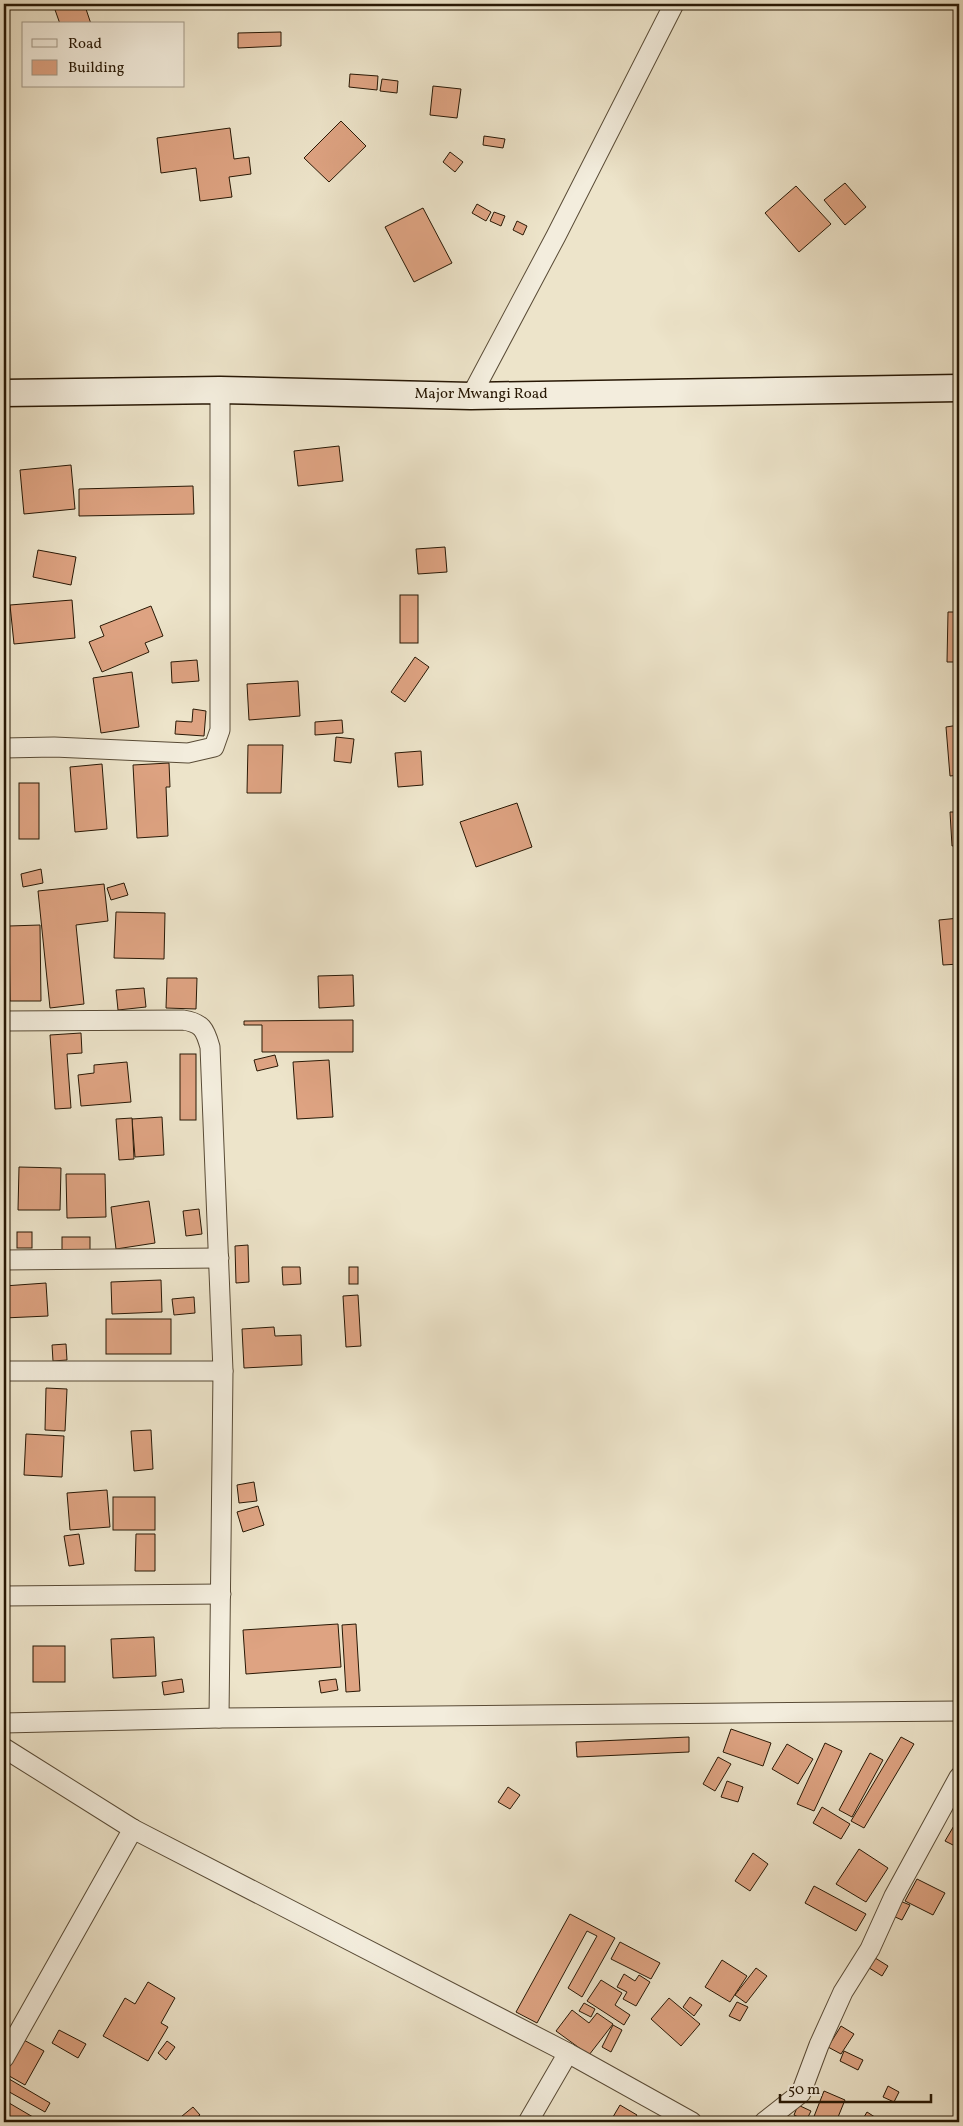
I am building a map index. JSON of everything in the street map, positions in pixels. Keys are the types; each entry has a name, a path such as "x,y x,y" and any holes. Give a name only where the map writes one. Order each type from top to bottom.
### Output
{"street":[{"path":"471,396 556,236 674,4"},
{"name":"Major Mwangi Road","path":"4,393 220,390 471,396 959,388"},
{"path":"4,748 54,747 188,752 214,747 220,730 220,390"},
{"path":"4,1021 183,1020 195,1022 205,1031 210,1047 223,1371 219,1718"},
{"path":"4,1260 219,1258"},
{"path":"4,1371 223,1371"},
{"path":"4,1596 221,1594"},
{"path":"4,1723 219,1718 959,1711"},
{"path":"4,1748 133,1829 568,2053 692,2122"},
{"path":"764,2122 801,2092 819,2045 843,1992 870,1949 894,1896 959,1777"},
{"path":"4,2058 133,1829"},
{"path":"528,2122 568,2053"}],"building":[{"path":"53,4 98,4 86,9 90,22 59,22"},
{"path":"281,32 281,46 238,48 238,33"},
{"path":"350,74 378,76 377,90 349,87"},
{"path":"382,79 398,81 397,93 380,91"},
{"path":"433,86 461,89 457,118 430,115"},
{"path":"341,121 366,146 329,182 304,158"},
{"path":"230,128 234,159 249,157 251,174 229,177 232,197 200,201 196,168 161,173 157,138"},
{"path":"484,136 505,139 503,148 483,145"},
{"path":"450,152 463,162 455,172 443,162"},
{"path":"845,183 866,207 845,225 824,200"},
{"path":"796,186 831,224 799,252 765,213"},
{"path":"477,204 491,212 486,221 472,213"},
{"path":"423,208 452,263 414,282 385,227"},
{"path":"494,212 505,216 501,226 490,221"},
{"path":"517,221 527,226 523,235 513,230"},
{"path":"339,446 343,481 298,486 294,451"},
{"path":"71,465 75,509 24,514 20,470"},
{"path":"193,486 194,514 79,516 79,489"},
{"path":"445,547 447,572 418,574 416,549"},
{"path":"38,550 76,557 71,585 33,577"},
{"path":"400,595 418,595 418,643 400,643"},
{"path":"72,600 75,638 14,644 10,605"},
{"path":"151,606 163,636 145,643 149,652 102,672 89,642 104,636 100,626"},
{"path":"948,612 959,612 959,662 947,662"},
{"path":"415,657 429,667 405,702 391,692"},
{"path":"197,660 199,681 172,683 171,662"},
{"path":"132,672 139,727 101,733 93,678"},
{"path":"298,681 300,716 249,720 247,684"},
{"path":"193,709 206,711 204,736 175,734 176,721 192,722"},
{"path":"342,720 343,733 315,735 315,722"},
{"path":"959,725 959,775 950,776 946,727"},
{"path":"336,737 354,739 351,763 334,761"},
{"path":"248,745 283,745 281,793 247,793"},
{"path":"421,751 423,785 398,787 395,753"},
{"path":"169,763 170,787 166,787 168,836 137,838 133,765"},
{"path":"102,764 107,829 75,832 70,767"},
{"path":"19,783 39,783 39,839 19,839"},
{"path":"956,796 959,796 959,845 952,846 950,812 957,812"},
{"path":"517,803 532,847 476,867 460,822"},
{"path":"41,869 43,883 23,887 21,874"},
{"path":"124,883 128,895 111,900 107,888"},
{"path":"104,884 108,921 76,925 84,1004 50,1008 38,891"},
{"path":"116,912 165,913 164,959 114,958"},
{"path":"959,918 959,964 943,965 939,920"},
{"path":"40,925 41,1001 10,1001 9,926"},
{"path":"353,975 354,1006 319,1008 318,976"},
{"path":"167,978 197,978 196,1009 166,1008"},
{"path":"144,988 146,1007 118,1010 116,990"},
{"path":"353,1020 353,1052 262,1052 262,1025 244,1025 244,1021"},
{"path":"81,1033 82,1053 67,1054 71,1108 55,1109 50,1035"},
{"path":"180,1054 196,1054 196,1120 180,1120"},
{"path":"275,1055 278,1066 257,1071 254,1060"},
{"path":"329,1060 333,1117 297,1119 293,1062"},
{"path":"127,1062 131,1102 81,1106 78,1075 94,1073 94,1065"},
{"path":"162,1117 164,1155 135,1157 132,1119"},
{"path":"132,1118 134,1159 119,1160 116,1119"},
{"path":"19,1167 61,1168 60,1210 18,1210"},
{"path":"66,1174 105,1174 106,1217 67,1218"},
{"path":"149,1201 155,1243 116,1249 111,1207"},
{"path":"199,1209 202,1234 186,1236 183,1211"},
{"path":"17,1232 32,1232 32,1248 17,1248"},
{"path":"62,1237 90,1237 90,1250 62,1250"},
{"path":"248,1245 249,1282 236,1283 235,1246"},
{"path":"282,1267 300,1267 301,1284 283,1285"},
{"path":"349,1267 358,1267 358,1284 349,1284"},
{"path":"161,1280 162,1312 112,1314 111,1282"},
{"path":"46,1283 48,1316 4,1318 4,1286"},
{"path":"358,1295 361,1346 346,1347 343,1296"},
{"path":"194,1297 195,1313 174,1315 172,1299"},
{"path":"106,1319 171,1319 171,1354 106,1354"},
{"path":"274,1327 275,1336 301,1335 302,1365 244,1368 242,1329"},
{"path":"66,1344 67,1360 53,1361 52,1345"},
{"path":"46,1388 67,1389 65,1431 45,1430"},
{"path":"151,1430 153,1469 134,1471 131,1431"},
{"path":"959,1430 959,1466 955,1431"},
{"path":"26,1434 64,1436 62,1477 24,1475"},
{"path":"254,1482 257,1501 239,1503 237,1485"},
{"path":"107,1490 110,1527 70,1530 67,1493"},
{"path":"113,1497 155,1497 155,1530 113,1530"},
{"path":"258,1506 264,1525 243,1532 237,1512"},
{"path":"79,1534 84,1564 69,1566 64,1536"},
{"path":"136,1534 155,1534 155,1571 135,1571"},
{"path":"338,1624 341,1667 246,1674 243,1630"},
{"path":"356,1624 360,1691 346,1692 342,1625"},
{"path":"154,1637 156,1676 113,1678 111,1639"},
{"path":"33,1646 65,1646 65,1682 33,1682"},
{"path":"182,1679 184,1692 164,1695 162,1682"},
{"path":"336,1679 338,1690 321,1693 319,1681"},
{"path":"731,1729 771,1743 763,1766 723,1752"},
{"path":"689,1737 689,1752 577,1757 576,1742"},
{"path":"901,1737 914,1744 864,1828 851,1821"},
{"path":"825,1743 842,1751 814,1811 797,1804"},
{"path":"787,1744 813,1759 798,1784 772,1769"},
{"path":"870,1753 883,1760 852,1817 839,1810"},
{"path":"718,1757 731,1764 715,1791 703,1784"},
{"path":"727,1781 743,1787 738,1802 721,1797"},
{"path":"508,1787 520,1795 510,1809 498,1802"},
{"path":"822,1807 850,1824 841,1839 813,1823"},
{"path":"955,1824 959,1826 959,1848 945,1841"},
{"path":"859,1849 888,1868 866,1902 836,1884"},
{"path":"753,1853 768,1864 750,1891 735,1881"},
{"path":"917,1879 945,1893 933,1915 905,1901"},
{"path":"814,1886 866,1914 856,1931 805,1903"},
{"path":"900,1901 910,1905 902,1920 893,1916"},
{"path":"570,1914 615,1938 582,1997 568,1988 597,1936 587,1931 537,2023 516,2012"},
{"path":"620,1942 660,1963 651,1979 611,1959"},
{"path":"872,1956 888,1966 882,1976 866,1966"},
{"path":"722,1960 747,1976 730,2002 705,1987"},
{"path":"756,1968 767,1976 746,2003 735,1995"},
{"path":"624,1974 635,1981 639,1975 650,1982 636,2006 623,1999 627,1992 617,1987"},
{"path":"601,1980 622,1993 615,2005 630,2015 624,2025 587,2001"},
{"path":"148,1982 175,1998 161,2023 168,2027 148,2061 103,2036 125,1998 135,2004"},
{"path":"690,1997 702,2005 694,2016 683,2007"},
{"path":"669,1998 700,2024 681,2046 651,2019"},
{"path":"737,2002 748,2007 740,2021 729,2016"},
{"path":"584,2003 595,2009 591,2017 579,2011"},
{"path":"572,2010 589,2023 597,2013 613,2024 589,2055 556,2031"},
{"path":"613,2025 622,2030 611,2052 602,2047"},
{"path":"841,2026 854,2034 841,2054 828,2047"},
{"path":"59,2030 86,2044 78,2058 52,2043"},
{"path":"22,2039 44,2051 25,2085 4,2073"},
{"path":"167,2041 175,2047 166,2060 158,2053"},
{"path":"844,2051 863,2060 858,2070 840,2061"},
{"path":"4,2076 50,2103 45,2112 4,2089"},
{"path":"888,2086 899,2092 894,2102 883,2097"},
{"path":"824,2091 845,2100 836,2122 820,2122 813,2119"},
{"path":"4,2100 38,2120 37,2122 4,2122"},
{"path":"620,2105 637,2115 632,2122 610,2122"},
{"path":"798,2105 811,2111 806,2121 794,2115"},
{"path":"193,2107 200,2115 191,2122 176,2121"},
{"path":"867,2112 881,2121 861,2122"}]}
